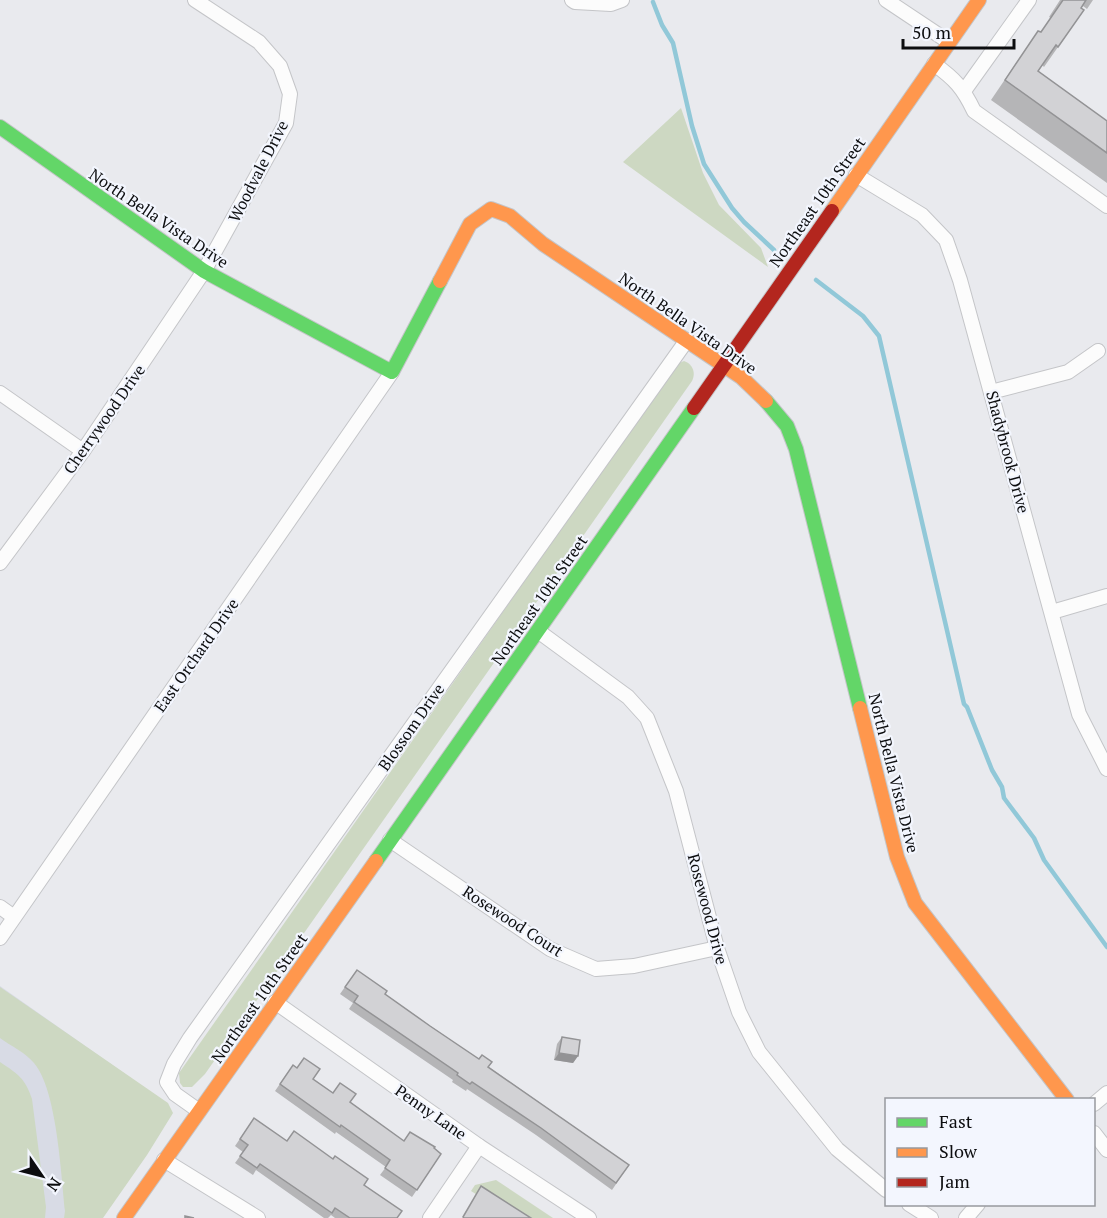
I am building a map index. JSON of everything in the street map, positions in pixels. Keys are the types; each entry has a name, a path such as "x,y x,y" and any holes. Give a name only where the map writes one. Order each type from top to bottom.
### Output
{"street":[{"name":"Woodvale Drive","path":"195,0 259,42 280,66 290,94 286,123 204,271"},
{"path":"572,0 611,4 622,0"},
{"path":"886,0 950,42"},
{"name":"Northeast 10th Street","path":"123,1218 538,631 979,0"},
{"path":"964,91 1029,0"},
{"path":"934,64 954,78 964,91 974,111 1107,206"},
{"name":"North Bella Vista Drive","path":"0,127 204,271 393,372 470,224 491,209 510,216 543,244 687,340 758,391 787,426 796,449 897,857 915,903 1065,1098"},
{"name":"Shadybrook Drive","path":"856,175 922,215 946,240 960,280 1079,714 1107,769"},
{"name":"Cherrywood Drive","path":"0,563 82,451 204,271"},
{"name":"Blossom Drive","path":"199,1112 175,1094 167,1082 174,1064 190,1038 687,340"},
{"path":"991,392 1068,372 1098,351"},
{"name":"East Orchard Drive","path":"0,938 393,372"},
{"path":"0,393 82,451"},
{"path":"1052,612 1107,596"},
{"name":"Rosewood Drive","path":"538,631 628,697 647,718 676,791 717,948 739,1012 759,1052 837,1149 885,1189"},
{"name":"Rosewood Court","path":"390,840 550,949 596,969 634,966 717,948"},
{"path":"0,908 14,917"},
{"name":"Penny Lane","path":"276,1002 479,1146 589,1218"},
{"path":"1095,1103 1107,1093"},
{"path":"1095,1134 1107,1150"},
{"path":"430,1218 479,1146"},
{"path":"164,1160 258,1218"},
{"path":"912,1206 931,1218"},
{"path":"966,1218 976,1206"}],"shaded area":[{"path":"0,986 162,1100 80,1218 0,1218"}],"green space":[{"path":"681,108 703,173 719,205 761,248 768,267 623,162"},
{"path":"684,361 693,369 692,381 205,1074 192,1087 183,1087 179,1073 677,364"},
{"path":"0,987 168,1103 173,1113 103,1218 64,1218 57,1133 48,1092 42,1076 31,1059 0,1038"},
{"path":"0,1062 20,1077 27,1086 32,1099 46,1207 45,1218 0,1218"},
{"path":"496,1180 553,1218 514,1218 471,1191 475,1185"}],"building":[{"path":"1063,0 1086,0 1081,8 1084,10 1038,71 1107,121 1107,153 1005,80 1038,31 1041,32"},
{"path":"357,970 387,991 385,994 430,1026 479,1059 482,1055 492,1062 488,1067 629,1165 616,1183 541,1128 472,1082 470,1084 457,1075 458,1073 354,1002 358,996 345,987"},
{"path":"562,1037 580,1040 578,1056 559,1053"},
{"path":"304,1058 320,1069 313,1079 333,1093 340,1083 356,1094 350,1102 404,1141 410,1132 435,1147 441,1154 417,1190 385,1168 390,1160 280,1084 293,1065 297,1068"},
{"path":"254,1118 287,1141 294,1131 333,1159 335,1156 368,1179 364,1185 402,1211 397,1218 350,1218 335,1208 332,1213 260,1164 257,1168 240,1156 248,1145 240,1139"},
{"path":"481,1186 531,1218 464,1218"}],"waterway":[{"path":"653,2 662,25 673,43 692,126 704,164 732,208 774,250"},
{"path":"816,280 863,316 879,336 964,704 992,770 1002,787 1004,798 1034,838 1044,860 1107,947"}],"traffic: fast":[{"path":"0,127 204,271 392,372 440,281"},
{"path":"766,401 787,426 796,449 860,708"},
{"path":"376,861 694,408"}],"traffic: slow":[{"path":"832,211 979,0"},
{"path":"440,281 470,224 491,209 510,216 543,244 741,377 766,401"},
{"path":"860,708 897,857 915,903 1065,1098"},
{"path":"124,1218 376,861"}],"traffic: jam":[{"path":"694,408 832,211"}]}
